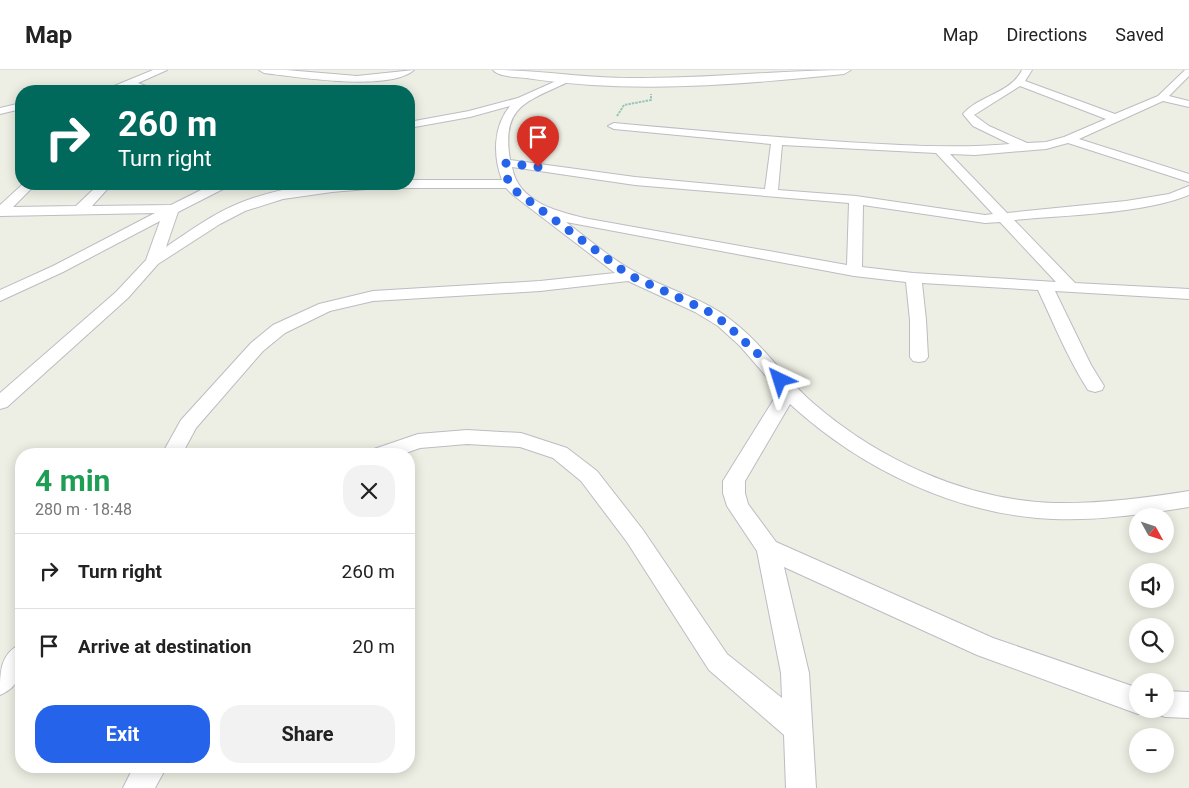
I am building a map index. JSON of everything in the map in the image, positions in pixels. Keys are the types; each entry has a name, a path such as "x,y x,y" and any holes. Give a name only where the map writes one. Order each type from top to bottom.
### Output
{"main road":[{"path":"500,70 564,80 649,83 722,81 844,70"}],"street":[{"path":"123,85 162,70"},
{"path":"264,70 331,77 387,78 409,70"},
{"path":"371,70 387,78"},
{"path":"1027,70 1027,73 1008,90 968,114 970,118 986,129 1028,147"},
{"path":"614,126 778,141 940,150 975,151 1028,147 1068,139 1162,98 1189,71"},
{"path":"415,124 470,114 522,100 564,80"},
{"path":"1018,82 1117,119"},
{"path":"128,83 134,85"},
{"path":"1162,98 1189,104"},
{"path":"522,100 512,111 503,128 501,139 507,178 513,189 608,261 631,276 706,310 725,323 759,355 789,390 815,414 882,461 915,478 964,495 1005,506 1051,511 1126,509 1189,499"},
{"path":"0,111 15,107"},
{"path":"1068,139 1189,178"},
{"path":"771,194 778,141"},
{"path":"940,150 1070,287"},
{"path":"506,163 635,181 856,200 985,219 1126,206 1172,197 1189,190"},
{"path":"415,184 510,184"},
{"path":"0,212 24,190"},
{"path":"80,210 100,190"},
{"path":"0,296 58,269 210,190"},
{"path":"0,403 122,295 152,261 222,219 253,203 296,194 329,190"},
{"path":"854,271 856,200"},
{"path":"0,212 172,209"},
{"path":"152,261 172,209"},
{"path":"546,213 589,223 854,271 913,278 1070,287 1152,294 1189,294"},
{"path":"175,448 188,425 257,347 279,329 325,306 373,296 540,286 631,276"},
{"path":"913,278 918,320 919,357"},
{"path":"1044,286 1082,365 1095,386"},
{"path":"789,390 734,481 734,493 738,506 768,549 795,672 801,788"},
{"path":"398,448 418,441 467,437 521,440 560,453 589,476 636,536 718,662 798,729"},
{"path":"768,549 986,647 1129,698"},
{"path":"0,682 15,663"},
{"path":"1174,704 1189,705"},
{"path":"138,788 148,773"}],"path":[{"path":"614,126 618,114 624,105 652,100 649,83"}],"route":[{"path":"538,167 506,163 507,178 513,189 629,275 706,310 725,323 759,355 780,380"}]}
